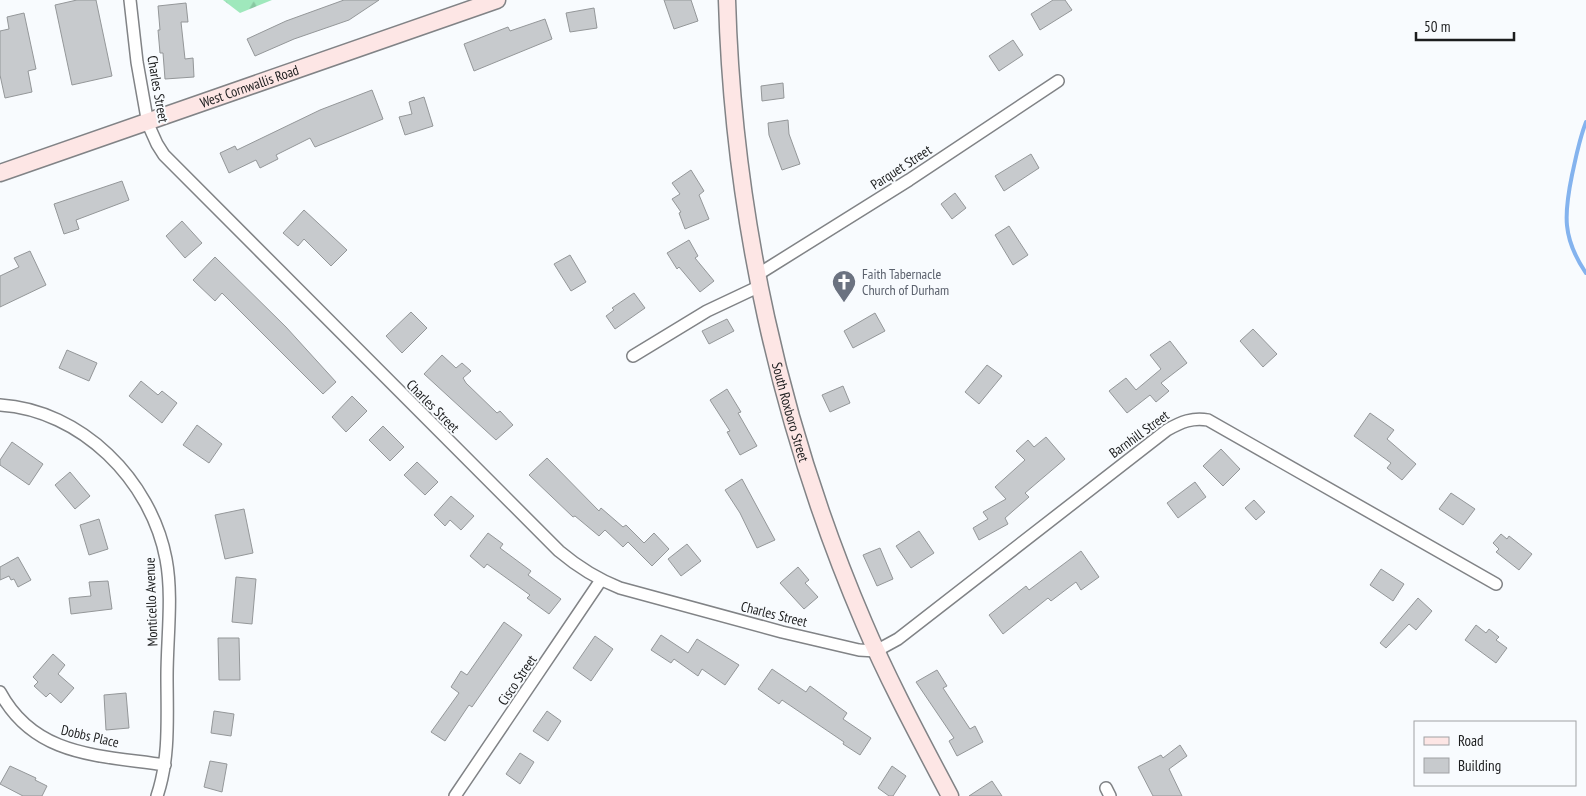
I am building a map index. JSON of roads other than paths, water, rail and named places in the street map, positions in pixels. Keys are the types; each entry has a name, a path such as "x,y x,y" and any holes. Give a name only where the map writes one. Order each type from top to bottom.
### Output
{"street":[{"name":"Charles Street","path":"130,0 137,62 148,124 164,155 399,393 559,551 578,567 620,588 764,628 859,650 876,651"},
{"name":"West Cornwallis Road","path":"0,173 148,124 497,0"},
{"name":"South Roxboro Street","path":"727,0 728,48 736,135 759,280 796,434 834,548 876,651 950,796"},
{"name":"Parquet Street","path":"633,356 759,280 1058,81"},
{"name":"Monticello Avenue","path":"0,405 23,408 54,418 94,442 126,472 153,518 163,543 168,586 164,765 157,796"},
{"name":"Barnhill Street","path":"876,651 898,639 1167,430 1179,423 1199,418 1208,420 1496,584"},
{"name":"Cisco Street","path":"455,796 601,580"},
{"name":"Dobbs Place","path":"0,692 23,724 52,743 109,758 164,765"}],"waterway":[{"path":"1586,122 1567,202 1569,237 1578,260 1586,273"}],"place":[{"name":"Faith Tabernacle Church of Durham","path":"844,303"}]}
